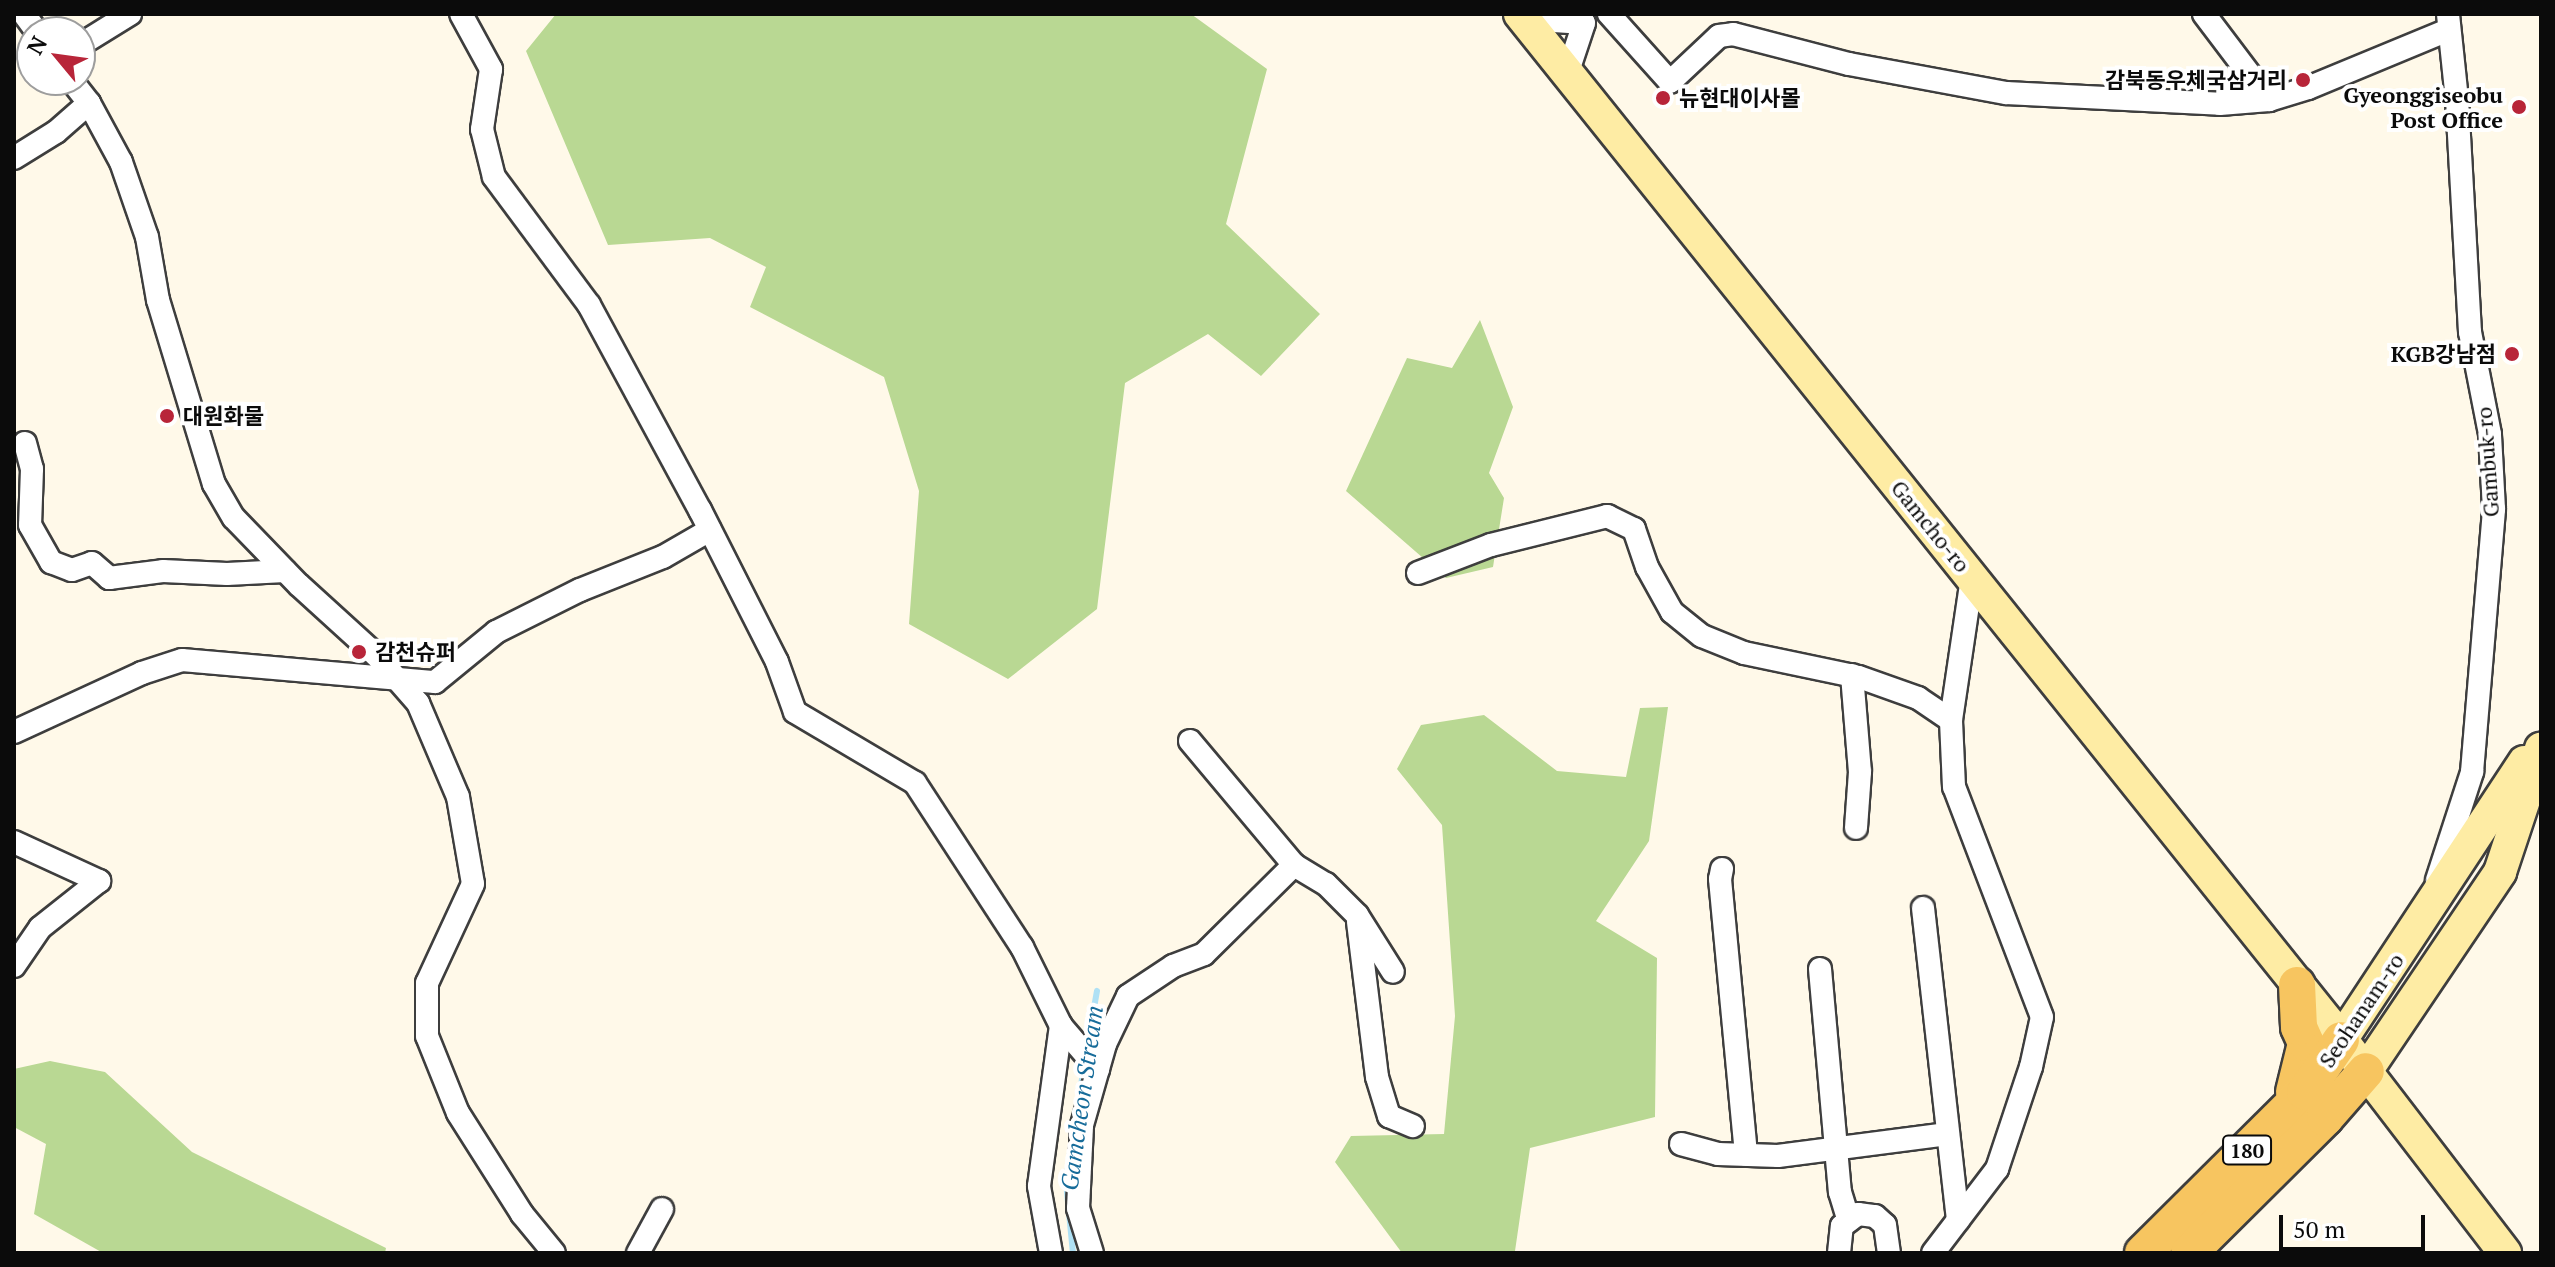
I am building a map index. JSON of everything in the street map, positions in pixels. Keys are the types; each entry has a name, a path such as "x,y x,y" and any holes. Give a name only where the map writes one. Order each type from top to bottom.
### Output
{"main road":[{"name":"Gamcho-ro","path":"1522,17 2366,1071 2505,1253"},
{"name":"Seohanam-ro","path":"2187,1245 2279,1118 2341,1040 2541,736"},
{"name":"Seohanam-ro","path":"2143,1253 2187,1245 2237,1206 2325,1118 2366,1071 2500,872 2541,749"},
{"path":"2237,1206 2246,1180 2282,1143 2277,1132 2279,1118 2306,1043 2299,1027 2297,985"}],"street":[{"path":"96,35 130,14"},
{"path":"461,14 491,69 482,129 494,177 589,305 777,662 795,712 915,783 1022,947 1067,1033 1097,1067"},
{"path":"1609,14 1670,82 1719,36 1733,34 1849,64 2006,93 2220,104 2269,100 2308,88 2448,22"},
{"path":"2204,14 2269,100"},
{"path":"1522,17 1590,18 1567,74"},
{"name":"Gambuk-ro","path":"2432,905 2439,870 2472,772 2494,509 2490,434 2470,332 2462,238 2457,100 2448,22"},
{"path":"84,96 121,162 147,237 158,300 214,484 234,518 285,571 376,655 418,703 458,797 473,884 427,983 427,1036 458,1113 522,1214 554,1253"},
{"path":"14,158 56,132 89,103"},
{"path":"25,443 32,469 30,525 51,562 72,570 92,563 109,578 163,571 227,574 285,571"},
{"path":"1418,573 1491,545 1607,516 1634,529 1647,567 1672,612 1702,636 1744,653 1852,675 1918,698 1951,720"},
{"path":"14,732 142,673 182,660 435,682 496,632 580,590 663,557 710,530"},
{"path":"1933,1253 1997,1169 2031,1067 2042,1017 1954,787 1951,720 1972,577"},
{"path":"1852,675 1860,772 1856,828"},
{"path":"1190,741 1294,865 1326,884 1357,915 1393,972"},
{"path":"14,842 99,881 40,928 14,966"},
{"path":"1092,1253 1078,1208 1082,1125 1105,1044 1128,996 1173,966 1204,954 1294,865"},
{"path":"1722,869 1720,879 1746,1155"},
{"path":"1923,908 1958,1220"},
{"path":"1357,915 1377,1077 1389,1116 1413,1126"},
{"path":"1820,969 1840,1192 1849,1221"},
{"path":"1051,1253 1039,1186 1067,1033"},
{"path":"1681,1144 1718,1154 1778,1156 1948,1134"},
{"path":"638,1253 662,1209"},
{"path":"1839,1253 1842,1226 1858,1214 1875,1216 1885,1225 1889,1253"}],"green space":[{"path":"556,14 1191,14 1267,69 1226,224 1320,314 1261,376 1208,334 1125,383 1097,609 1008,679 909,624 919,491 884,377 750,307 766,267 710,238 608,245 526,51"},
{"path":"1480,320 1513,407 1489,473 1504,498 1493,567 1446,578 1346,491 1407,358 1452,368"},
{"path":"1668,707 1649,841 1596,921 1657,958 1655,1117 1530,1148 1515,1251 1402,1253 1335,1162 1351,1136 1444,1134 1455,1016 1442,825 1397,769 1421,725 1484,715 1557,771 1626,777 1640,708"},
{"path":"50,1061 105,1072 192,1152 386,1248 385,1253 103,1253 34,1214 46,1144 14,1127 14,1069"}],"waterway":[{"name":"Gamcheon Stream","path":"1087,1047 1097,991"},
{"name":"Gamcheon Stream","path":"1078,1102 1085,1062"},
{"name":"Gamcheon Stream","path":"1070,1153 1066,1182 1073,1253"}],"place":[{"name":"감북동우체국삼거리","path":"2303,80"},
{"name":"뉴현대이사몰","path":"1663,98"},
{"name":"Gyeonggiseobu Post Office","path":"2519,107"},
{"name":"KGB강남점","path":"2512,354"},
{"name":"대원화물","path":"167,416"},
{"name":"감천슈퍼","path":"359,652"}]}
